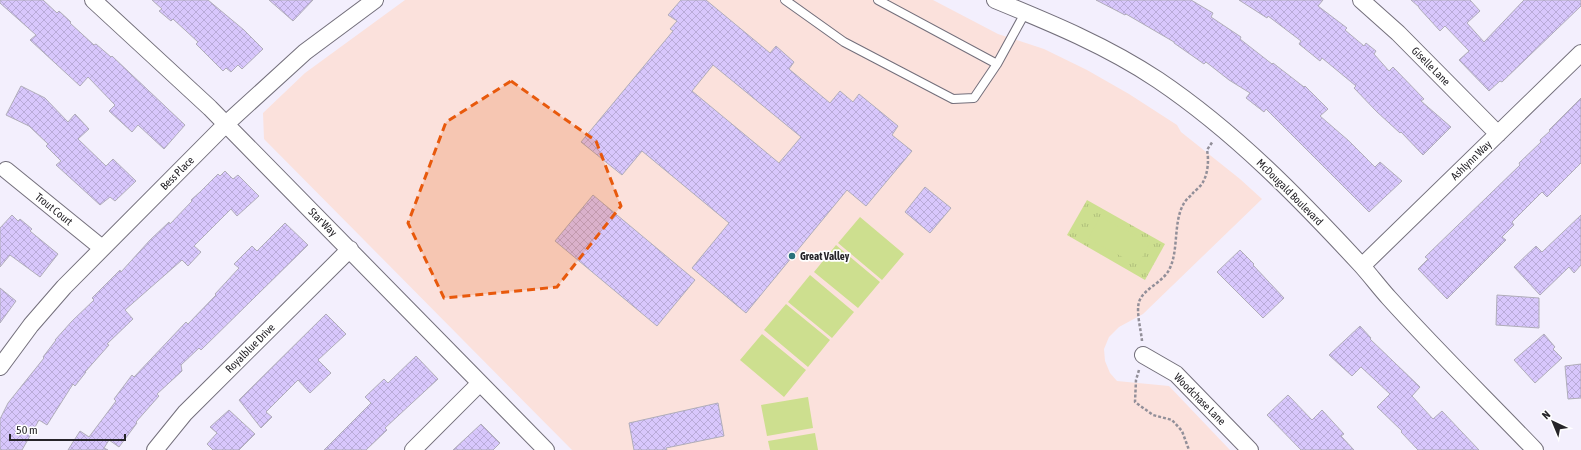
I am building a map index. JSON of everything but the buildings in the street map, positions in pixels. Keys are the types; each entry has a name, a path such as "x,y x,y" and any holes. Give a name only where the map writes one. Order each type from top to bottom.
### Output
{"street":[{"name":"Star Way","path":"93,0 170,70 226,124 546,450"},
{"name":"McDougald Boulevard","path":"995,0 1067,30 1113,53 1157,79 1198,108 1272,174 1362,266 1388,297 1535,450"},
{"name":"Giselle Lane","path":"1361,0 1398,33 1498,134"},
{"name":"Bess Place","path":"0,367 64,287 226,124 305,52 367,2"},
{"name":"Ashlynn Way","path":"1362,266 1581,53"},
{"name":"Trout Court","path":"6,170 102,248"},
{"name":"Royalblue Drive","path":"156,450 185,413 350,249"},
{"name":"Woodchase Lane","path":"1143,355 1176,374 1250,450"},
{"path":"413,450 480,383"}],"lane":[{"path":"785,0 844,42 953,99 974,98 997,64 1025,13"},
{"path":"878,0 997,64"}],"path":[{"path":"1189,450 1182,431 1172,420 1153,415 1135,402 1136,380 1143,355 1140,322 1137,314 1138,303 1142,295 1162,280 1169,270 1172,263 1178,217 1184,203 1203,182 1209,160 1207,150 1222,128"}],"highlighted area":[{"path":"511,81 596,141 621,206 557,287 444,298 408,223 446,122"}],"shaded area":[{"name":"Great Valley","path":"405,0 933,0 998,34 1044,49 1087,70 1129,94 1177,125 1181,132 1240,179 1262,199 1143,314 1119,327 1109,337 1104,349 1105,361 1110,373 1117,381 1169,386 1230,450 572,450 264,139 263,113 305,73"}],"green space":[{"path":"1087,200 1165,244 1145,280 1067,235"},
{"path":"860,217 904,254 882,280 838,243"},
{"path":"1100,217 1150,243 1138,265 1088,239"},
{"path":"836,245 880,282 858,308 814,272"},
{"path":"810,275 854,312 832,338 788,302"},
{"path":"786,304 830,340 808,367 764,330"},
{"path":"762,334 806,370 784,397 740,360"},
{"path":"808,397 813,428 767,436 761,405"},
{"path":"815,433 818,450 770,450 768,441"}],"place":[{"name":"Great Valley","path":"792,256"}]}
